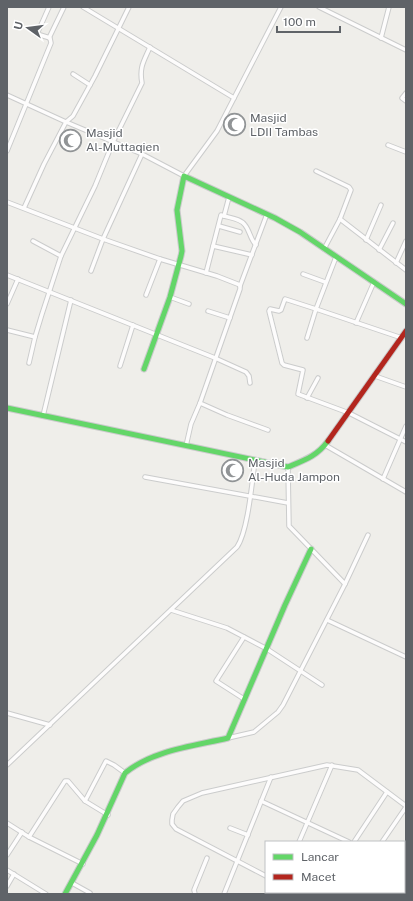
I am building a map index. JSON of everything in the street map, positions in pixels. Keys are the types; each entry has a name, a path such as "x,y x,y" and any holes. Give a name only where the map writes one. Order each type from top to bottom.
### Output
{"street":[{"path":"7,151 52,41 49,38 37,34 49,7"},
{"path":"49,38 64,7"},
{"path":"83,7 234,98"},
{"path":"24,208 44,164 66,122 73,116 90,85 129,7"},
{"path":"144,369 170,297 182,251 177,210 184,176 214,135 280,7"},
{"path":"319,7 406,50"},
{"path":"382,38 389,7"},
{"path":"29,363 35,336 61,256 95,186 113,142 142,83 140,73 141,68 150,47"},
{"path":"74,74 90,85"},
{"path":"406,93 402,98 406,101"},
{"path":"7,94 66,122 142,154 184,176 283,222 406,304"},
{"path":"388,145 406,152"},
{"path":"91,271 103,239 142,154"},
{"path":"316,171 349,187 352,190 340,219 324,249"},
{"path":"224,216 229,197"},
{"path":"7,202 103,239 239,284 240,286"},
{"path":"366,240 381,205"},
{"path":"186,446 191,424 200,403 240,286 267,214"},
{"path":"206,273 221,215 239,220 245,225 252,241 256,245"},
{"path":"340,219 396,264 406,270"},
{"path":"379,250 393,223"},
{"path":"219,226 240,232"},
{"path":"33,241 61,256"},
{"path":"396,264 406,241"},
{"path":"213,246 252,255"},
{"path":"307,338 325,282 336,257"},
{"path":"146,295 160,259"},
{"path":"303,274 325,282"},
{"path":"7,275 215,358 246,372 249,376 250,383"},
{"path":"7,304 18,279"},
{"path":"356,323 374,282"},
{"path":"170,297 189,304"},
{"path":"402,338 285,299 281,310 269,310 282,363 284,365 303,370 298,394 349,413 406,442"},
{"path":"43,416 71,300"},
{"path":"208,312 230,318"},
{"path":"120,366 133,325"},
{"path":"7,330 35,336"},
{"path":"7,408 255,461 289,466 315,455 325,445 406,331"},
{"path":"375,376 406,387"},
{"path":"307,398 318,378"},
{"path":"200,403 268,430"},
{"path":"383,479 406,426"},
{"path":"325,445 406,492"},
{"path":"7,765 222,562 238,545 244,528 255,461"},
{"path":"289,466 289,526 345,584"},
{"path":"145,477 288,503"},
{"path":"65,894 108,815 125,773 134,765 175,751 254,732 278,712 345,584 368,535"},
{"path":"228,738 311,549"},
{"path":"171,610 224,626 267,650 322,685"},
{"path":"326,620 406,658"},
{"path":"244,637 216,681 244,699"},
{"path":"7,713 50,725"},
{"path":"85,801 106,761 125,773"},
{"path":"299,841 332,765"},
{"path":"265,876 176,829 172,824 173,814 181,803 202,792 321,766 332,765 358,770 406,807 383,841"},
{"path":"224,894 271,777"},
{"path":"29,837 65,782 68,781 85,801 108,815"},
{"path":"355,841 386,792"},
{"path":"261,801 347,841"},
{"path":"7,823 29,837 82,864"},
{"path":"230,828 248,835"},
{"path":"7,855 22,832"},
{"path":"195,894 194,890 207,858"},
{"path":"7,870 46,894"},
{"path":"7,886 14,874"},
{"path":"72,883 90,894"}],"traffic: fast":[{"path":"144,369 170,297 181,256 182,251 177,210 184,176 275,218 300,232 406,304"},
{"path":"7,408 288,467 315,454 328,441"},
{"path":"65,894 97,835 125,773 136,765 161,754 228,738 285,605 311,549"}],"traffic: jam":[{"path":"328,441 406,331"}],"place":[{"name":"Masjid LDII Tambas","path":"235,125"},
{"name":"Masjid Al-Muttaqien","path":"71,140"},
{"name":"Masjid Al-Huda Jampon","path":"232,470"}]}
